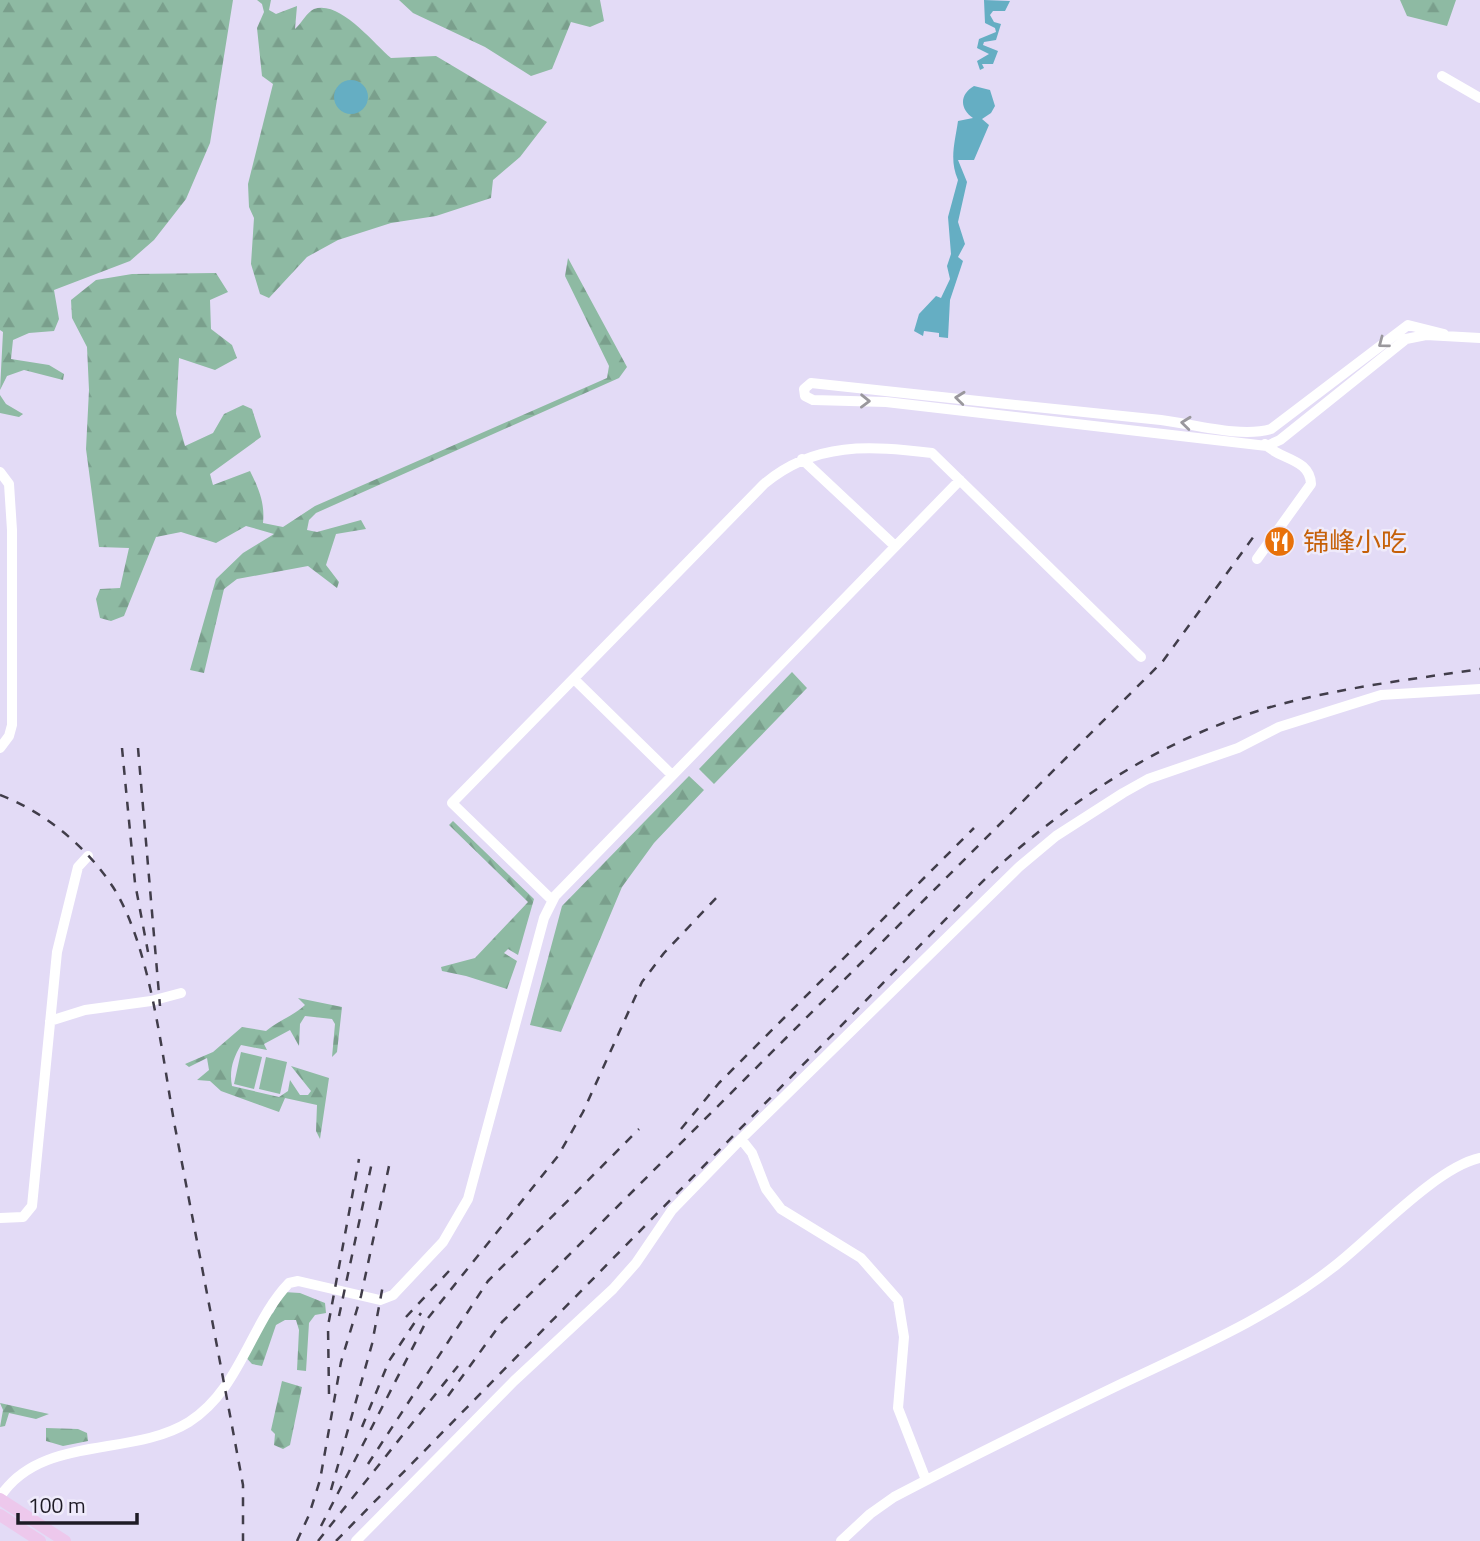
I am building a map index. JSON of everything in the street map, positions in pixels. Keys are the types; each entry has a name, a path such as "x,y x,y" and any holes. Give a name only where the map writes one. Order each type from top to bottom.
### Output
{"main road":[{"path":"0,1498 65,1541"},
{"path":"0,1515 40,1541"}],"street":[{"path":"1442,76 1480,98"},
{"path":"1257,559 1311,484 1309,472 1302,465 1270,449 1200,436 886,402 813,400 806,396 804,390 811,383 887,390 1201,425 1255,434 1271,429 1408,325 1444,334 1480,338"},
{"path":"1270,449 1406,339 1444,334"},
{"path":"1262,431 1262,438 1270,449"},
{"path":"552,900 452,803 764,484 802,459 834,449 855,447 932,453 1141,656"},
{"path":"802,459 895,546"},
{"path":"0,472 9,484 12,530 5,609 6,685 12,725 9,736 0,748"},
{"path":"0,1498 17,1476 41,1461 162,1435 198,1415 219,1394 289,1283 298,1281 385,1300 435,1251 456,1223 477,1173 544,918 552,900 960,480"},
{"path":"574,680 673,775"},
{"path":"356,1541 505,1390 613,1289 636,1263 672,1210 741,1139 1019,867 1090,813 1148,779 1238,748 1279,727 1381,695 1480,689"},
{"path":"0,1218 23,1217 32,1206 62,927 78,867 88,856"},
{"path":"50,1021 85,1010 151,1001 181,993"},
{"path":"741,1139 752,1153 766,1189 781,1209 861,1258 898,1300 904,1337 898,1408 926,1480"},
{"path":"841,1541 883,1504 926,1480 1245,1325 1299,1293 1338,1264 1412,1200 1459,1167 1480,1158"}],"green space":[{"path":"0,0 233,0 210,143 186,199 154,240 130,261 54,290 59,319 54,331 29,333 13,340 11,359 49,365 64,374 63,380 24,370 7,376 0,390 3,332 0,330"},
{"path":"257,0 271,0 269,10 276,14 297,6 295,29 314,9 334,11 356,24 391,58 436,56 547,122 520,157 493,180 491,198 436,216 391,223 338,240 307,257 269,298 260,294 251,264 254,218 249,207 248,184 273,84 262,76 257,28 264,12 262,4"},
{"path":"399,0 600,0 604,21 590,27 571,22 552,69 531,76 485,47 413,13"},
{"path":"1400,0 1456,0 1447,26 1407,16"},
{"path":"568,258 627,367 619,378 316,513 309,520 307,530 317,532 361,520 366,529 336,534 326,565 339,582 337,588 308,566 237,579 224,589 204,673 190,670 216,579 243,553 274,534 246,526 216,543 181,532 156,537 124,616 111,621 100,618 96,599 100,589 120,588 129,548 99,547 86,449 89,390 87,347 72,318 71,300 96,280 132,274 216,273 228,292 210,300 211,329 232,345 237,358 215,370 179,358 176,414 185,446 213,433 224,414 243,405 252,409 261,437 210,474 213,485 250,471 261,496 263,523 283,527 315,506 607,378 609,366 565,276"},
{"path":"0,395 6,404 23,414 19,417 0,413"},
{"path":"792,672 807,688 714,784 699,769"},
{"path":"689,776 704,790 654,843 622,887 561,1032 530,1025 562,906"},
{"path":"453,821 534,899 518,955 508,949 504,953 517,961 507,989 442,971 441,967 475,958 528,902 449,825"},
{"path":"298,998 342,1007 337,1052 332,1057 335,1024 332,1019 305,1016 300,1024 299,1046 290,1030 264,1044 267,1050 241,1045 232,1065 232,1086 279,1097 288,1091 290,1080 300,1095 308,1095 311,1091 291,1066 329,1078 320,1139 316,1131 317,1105 285,1098 279,1112 221,1091 210,1081 197,1080 209,1070 207,1058 189,1067 185,1064 213,1052 242,1027 266,1031 305,1005"},
{"path":"241,1052 262,1057 254,1089 234,1084"},
{"path":"266,1057 287,1062 280,1094 259,1089"},
{"path":"284,1292 300,1293 325,1303 326,1313 315,1315 309,1323 306,1371 297,1370 299,1330 296,1320 285,1320 276,1325 262,1366 252,1364 242,1353 259,1321 273,1313"},
{"path":"282,1381 302,1387 290,1445 283,1449 274,1445 275,1434 271,1430"},
{"path":"0,1403 49,1414 36,1419 9,1413 5,1426 0,1427 3,1410"},
{"path":"46,1428 78,1429 87,1433 88,1441 63,1446 46,1441"}],"water":[{"path":"984,0 1010,1 1005,11 993,11 990,15 994,22 1001,24 996,40 984,42 983,45 998,51 993,64 982,64 984,68 980,70 977,61 989,54 977,48 979,39 996,32 995,28 985,23"},
{"path":"351,80 363,85 368,97 363,109 351,114 339,109 334,97 339,85"},
{"path":"974,86 990,90 995,106 991,113 982,119 989,125 974,160 958,160 967,182 958,222 965,244 958,257 963,261 950,300 948,338 939,337 939,333 924,331 923,336 914,331 919,314 936,296 941,298 950,279 947,266 951,254 948,217 958,180 953,158 954,144 958,121 973,118 963,102"}],"railway":[{"path":"448,1396 502,1322 1163,661 1254,536"},
{"path":"336,1541 987,877 1057,818 1133,767 1215,726 1302,699 1480,669"},
{"path":"122,748 135,883 148,952"},
{"path":"138,748 160,1006"},
{"path":"0,795 49,821 91,858 113,887 137,940 160,1036 243,1485 243,1541"},
{"path":"681,1129 719,1083 974,828"},
{"path":"321,1526 428,1318 558,1156 583,1112 642,982 664,953 719,895"},
{"path":"368,1464 488,1281 639,1129"},
{"path":"329,1394 328,1326 359,1159"},
{"path":"339,1316 372,1162"},
{"path":"297,1541 320,1480 341,1362 361,1296 389,1166"},
{"path":"406,1317 449,1271"},
{"path":"331,1490 372,1344 383,1285"},
{"path":"362,1427 389,1361 421,1313"},
{"path":"318,1541 458,1366"}],"place":[{"name":"锦峰小吃","path":"1280,541"}]}
